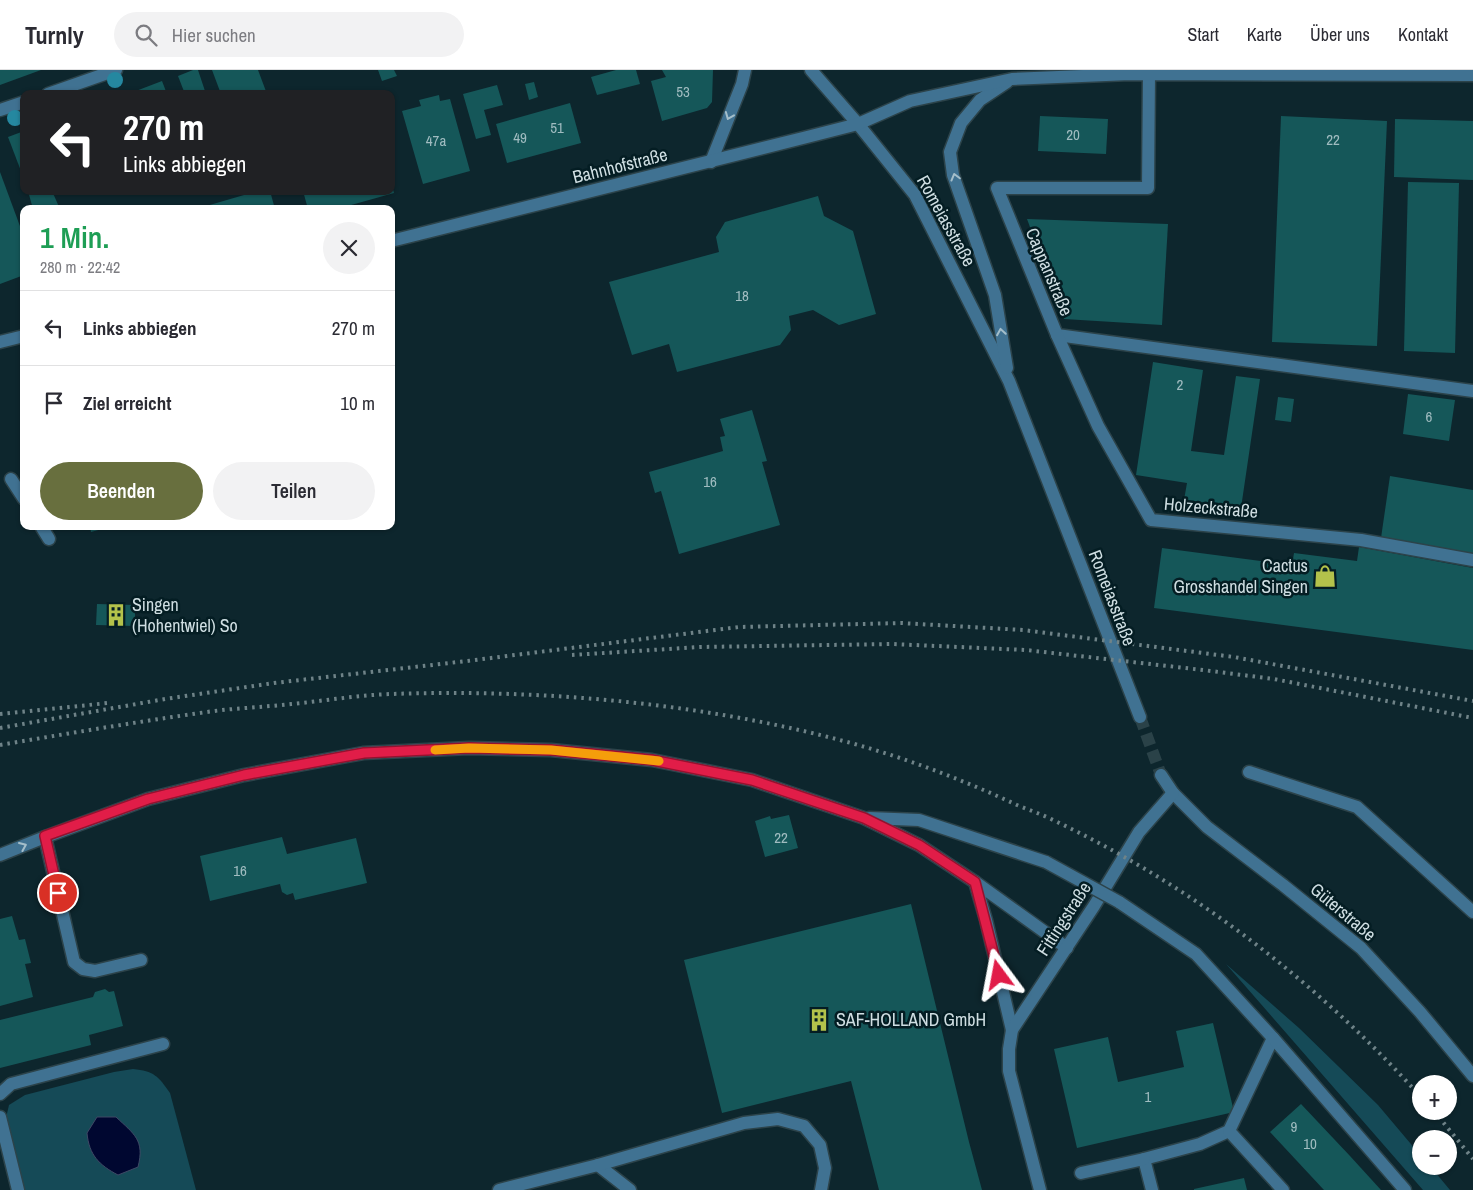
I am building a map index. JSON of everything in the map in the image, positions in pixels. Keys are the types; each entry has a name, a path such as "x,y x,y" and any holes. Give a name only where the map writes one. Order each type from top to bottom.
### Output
{"street":[{"path":"59,90 116,70"},
{"path":"711,162 742,84 745,70"},
{"name":"Romeiasstraße","path":"811,70 858,124 915,195 1009,381 1140,716"},
{"path":"1011,74 1442,73 1473,75"},
{"name":"Bahnhofstraße","path":"395,240 858,124 910,101 1011,74"},
{"name":"Romeiasstraße","path":"1009,381 996,295 953,175 950,152 961,123 980,100 1011,74"},
{"name":"Cappanstraße","path":"1149,74 1148,188 997,188 1057,335 1473,392"},
{"path":"0,110 20,103"},
{"name":"Holzeckstraße","path":"1057,335 1098,426 1151,520 1361,540 1473,560"},
{"path":"0,342 20,337"},
{"path":"11,479 20,493"},
{"path":"43,530 49,539"},
{"path":"0,855 45,836 148,799 244,775 364,753 469,748 551,750 652,760 752,780 864,818 919,845 975,882 1066,948"},
{"path":"1249,772 1357,807 1473,912"},
{"path":"1161,775 1174,793"},
{"name":"Fittingstraße","path":"1040,1190 1009,1071 1009,1049 1012,1030 1139,832 1174,793"},
{"name":"Güterstraße","path":"1174,793 1207,828 1283,885 1361,948 1420,1012 1473,1076"},
{"path":"864,818 919,820 1046,862 1119,902 1196,954 1273,1038 1405,1190"},
{"path":"45,836 74,962 83,969 95,971 141,960"},
{"path":"975,882 1012,1030"},
{"path":"1082,1173 1200,1144 1229,1131 1273,1038"},
{"path":"0,1094 11,1084 163,1044"},
{"path":"0,1117 18,1190"},
{"path":"499,1190 598,1165 744,1124 778,1119 804,1126 820,1145 825,1168 821,1190"},
{"path":"1229,1131 1283,1190"},
{"path":"1144,1158 1152,1190"},
{"path":"598,1165 630,1190"}],"shaded area":[{"path":"1226,964 1299,1028 1378,1105 1412,1145 1412,1175 1438,1175 1450,1190 1423,1190"},
{"path":"133,1069 155,1075 170,1093 196,1190 25,1190 6,1118 9,1105 25,1095 114,1072"},
{"path":"97,1117 116,1117 133,1133 140,1150 138,1167 118,1175 100,1163 90,1147 87,1133"}],"building":[{"path":"0,70 41,70 0,85"},
{"path":"198,70 205,90 183,90 178,76"},
{"path":"212,70 258,70 266,90 220,90"},
{"path":"378,70 394,70 397,76 382,81"},
{"path":"616,70 636,70 640,84 597,95 591,77"},
{"path":"662,70 713,70 712,102 707,108 662,121 651,81 666,77"},
{"path":"162,81 165,90 138,90"},
{"path":"534,82 538,97 529,100 525,84"},
{"path":"497,85 503,105 484,110 491,135 476,139 463,94"},
{"path":"439,95 440,101 450,99 470,171 423,184 402,111 421,106 419,100"},
{"path":"570,103 581,143 507,163 496,124"},
{"path":"1040,116 1108,119 1106,154 1038,151"},
{"path":"1281,116 1387,121 1377,346 1272,342"},
{"path":"1395,119 1473,121 1473,180 1394,177"},
{"path":"20,132 20,168 8,137"},
{"path":"0,172 20,226 20,276 0,284"},
{"path":"1408,182 1459,183 1455,353 1404,351"},
{"path":"29,195 54,195 58,205 32,205"},
{"path":"244,195 271,195 274,205 210,205"},
{"path":"304,195 387,195 351,205 307,205"},
{"path":"818,196 824,216 853,231 876,314 839,325 813,310 789,316 791,330 780,345 677,372 669,344 632,355 609,282 719,252 716,237 725,222"},
{"path":"1027,219 1168,224 1162,325 1064,319"},
{"path":"1153,362 1203,370 1191,451 1224,455 1236,376 1260,379 1241,508 1184,500 1187,483 1136,475"},
{"path":"1408,394 1455,400 1449,441 1403,434"},
{"path":"1278,397 1294,399 1291,422 1275,420"},
{"path":"752,410 767,461 762,462 780,525 679,554 661,491 655,493 649,472 723,451 720,437 725,436 720,419"},
{"path":"1390,476 1473,490 1473,553 1381,538"},
{"path":"1359,547 1473,568 1473,650 1154,608 1162,548 1292,565 1294,553 1357,561"},
{"name":"Singen (Hohentwiel) So","path":"97,604 135,605 135,626 96,625"},
{"path":"789,815 798,848 765,857 755,821 770,816 771,819"},
{"path":"282,837 287,854 356,838 367,883 295,900 293,893 287,895 282,892 280,884 210,901 200,856"},
{"name":"SAF-HOLLAND GmbH","path":"911,904 982,1190 879,1190 851,1081 722,1113 684,960"},
{"path":"12,916 19,940 25,939 31,963 25,964 33,997 0,1006 0,919"},
{"path":"105,989 109,992 114,991 123,1026 89,1035 91,1045 0,1068 0,1020 93,997 95,992"},
{"path":"1213,1023 1234,1112 1077,1148 1054,1049 1108,1037 1118,1082 1184,1067 1176,1031"},
{"path":"1301,1104 1381,1190 1324,1190 1270,1132"},
{"path":"1244,1178 1247,1190 1194,1190 1194,1189"}],"tunnel":[{"path":"1140,717 1161,775"}],"railway":[{"path":"0,728 165,699 274,683 739,627 901,623 1023,630 1234,657 1473,701"},
{"path":"572,655 700,647 892,644 1026,650 1274,679 1473,718"},
{"path":"0,745 214,711 391,694 446,693 559,696 671,707 782,726 836,739 928,768 1044,816 1105,846 1155,875 1251,940 1296,977 1340,1015 1412,1088"},
{"path":"0,714 108,703"},
{"path":"1441,1120 1473,1159"}],"slow traffic":[{"path":"435,750 469,748 551,750 659,761"}],"place":[{"name":"Cactus Grosshandel Singen","path":"1325,576"},
{"name":"Singen (Hohentwiel) So","path":"116,615"},
{"name":"SAF-HOLLAND GmbH","path":"819,1020"}],"route":[{"path":"58,893 45,836 148,799 244,775 364,753 469,748 551,750 652,760 752,780 864,818 919,845 975,882 999,975"}]}
